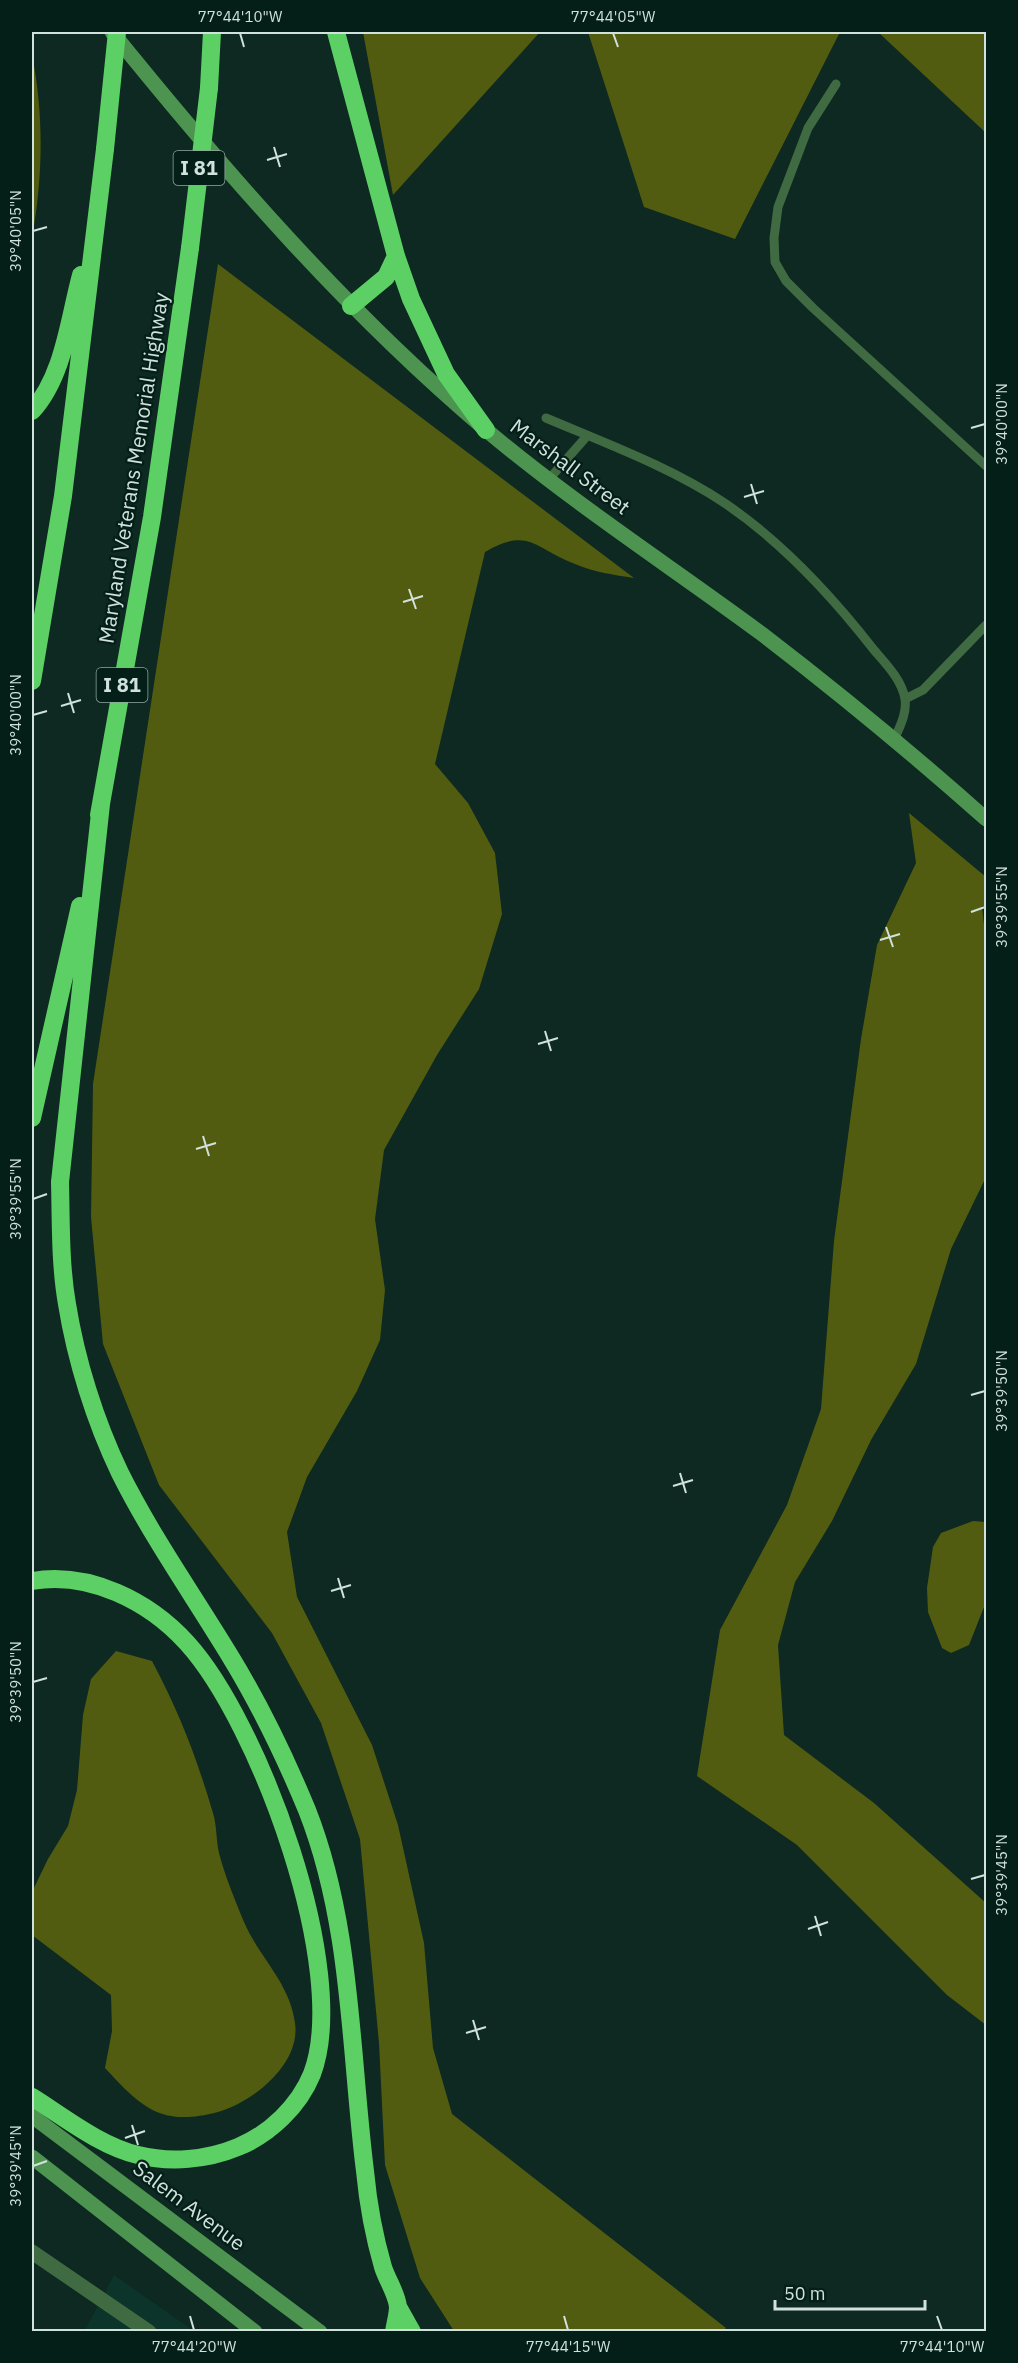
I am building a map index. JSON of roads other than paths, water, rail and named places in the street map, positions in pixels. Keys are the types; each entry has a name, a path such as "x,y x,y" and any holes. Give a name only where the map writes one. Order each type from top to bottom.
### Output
{"highway":[{"path":"32,681 63,496 99,209 117,32"},
{"name":"Maryland Veterans Memorial Highway","path":"32,1118 101,804 152,517 190,248 212,32"},
{"path":"336,32 396,256 411,299 446,374 486,430"},
{"path":"32,411 42,399 55,373 99,209"},
{"path":"351,306 386,277 396,256"},
{"path":"101,804 60,1182 61,1241 67,1304 90,1391 119,1470 144,1518 248,1688 286,1760 308,1813 328,1883 343,1952 364,2171 373,2226 383,2267 398,2307 412,2331"},
{"path":"32,1581 47,1578 82,1581 138,1602 163,1620 188,1643 209,1672 238,1723 282,1820 302,1888 317,1955 322,2013 320,2044 311,2075 295,2103 277,2123 251,2142 224,2153 199,2159 138,2155 109,2143 32,2097"},
{"path":"394,2331 398,2307"}],"main road":[{"name":"Marshall Street","path":"112,32 170,104 351,306 486,430 761,634 896,738 987,819"},
{"name":"Salem Avenue","path":"32,2116 320,2331"},
{"path":"32,2157 255,2331"}],"street":[{"path":"32,2252 149,2331"}],"lane":[{"path":"836,84 808,128 778,207 774,238 775,262 786,281 813,308 962,446 987,466"},
{"path":"546,418 652,464 725,503 780,546 846,614 898,680 905,699 905,716 896,738"},
{"path":"550,478 587,435"},
{"path":"905,699 923,690 987,624"}]}
